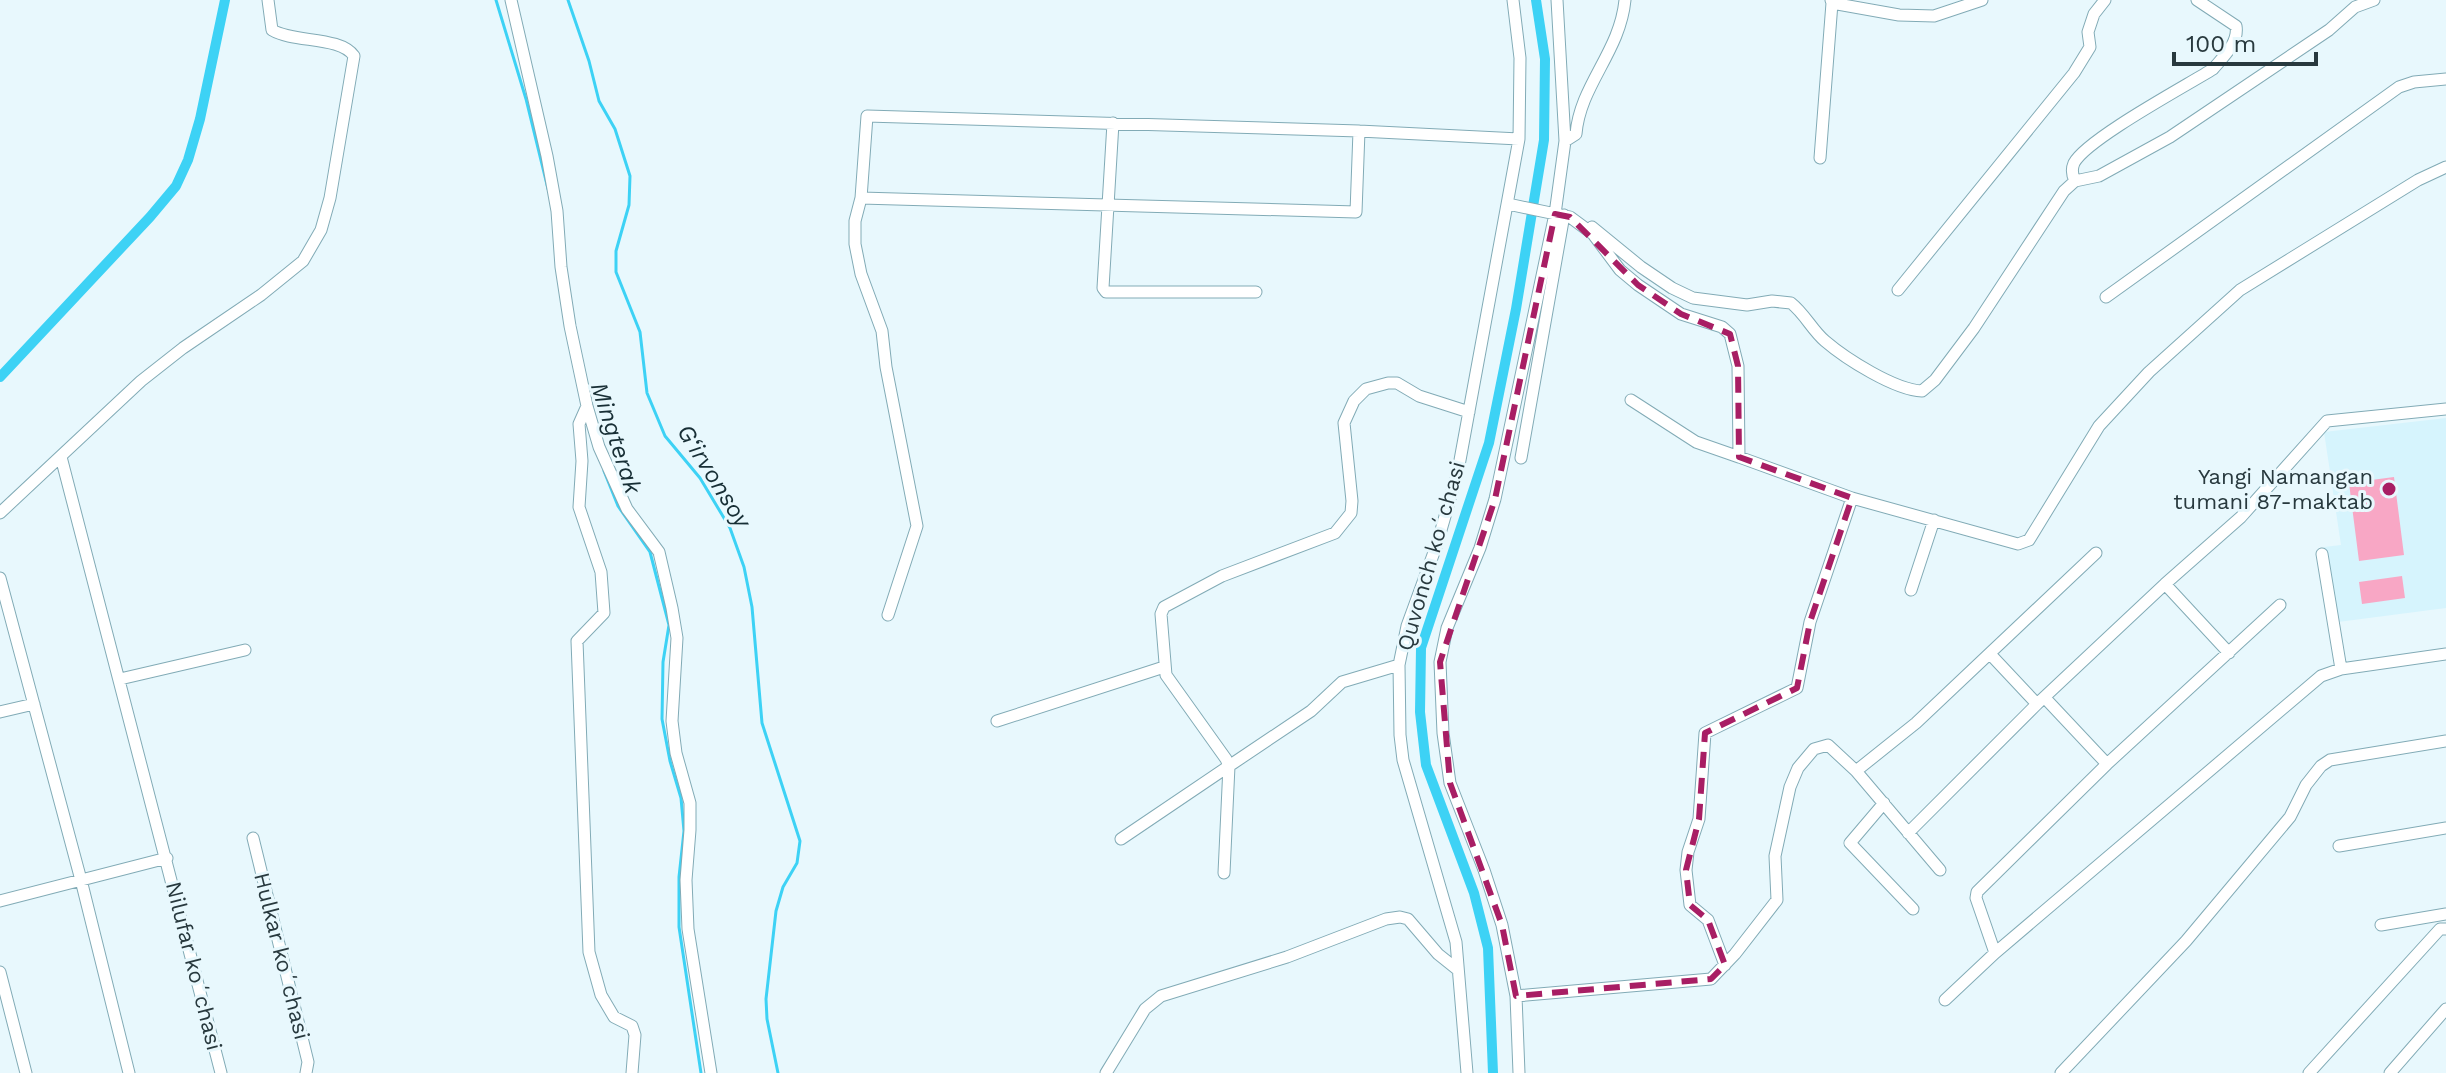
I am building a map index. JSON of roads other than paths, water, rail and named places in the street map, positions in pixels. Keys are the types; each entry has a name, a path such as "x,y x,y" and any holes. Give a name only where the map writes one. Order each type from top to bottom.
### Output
{"street":[{"path":"0,513 141,381 294,270 312,248 330,198 354,56 342,45 282,36 272,30 268,0"},
{"path":"511,0 547,156 557,211 570,326 587,406 599,447 627,509 659,552 672,608 677,638 672,721 676,753 690,803 686,880 688,929 711,1073"},
{"name":"Quvonch koʻchasi","path":"1467,1073 1453,931 1403,760 1399,665 1407,626 1437,544 1458,471 1508,204 1519,139 1520,58 1513,0"},
{"path":"1521,458 1563,215 1565,141 1557,0"},
{"path":"1565,141 1576,134 1584,100 1618,36 1625,0"},
{"path":"1820,158 1832,2 1899,15 1934,16 1982,0"},
{"path":"1898,290 2074,73 2090,47 2088,32 2094,14 2105,0"},
{"path":"2075,181 2073,165 2095,141 2213,69 2226,54 2238,34 2236,26 2197,0"},
{"path":"1508,204 1581,220 1600,231 1618,250 1641,267 1693,298 1747,305 1772,301 1791,303 1825,341 1856,363 1910,390 1922,391 1935,380 1974,328 2064,191 2075,181 2099,176 2170,137 2329,30 2355,7 2374,0"},
{"path":"2106,297 2399,87 2414,82 2446,79"},
{"path":"888,615 917,526 886,367 882,331 861,274 855,244 867,116 1519,139"},
{"path":"1113,123 1103,288 1106,292 1256,292"},
{"path":"861,198 1356,212 1359,131"},
{"path":"1631,400 1696,442 1852,498 2018,544 2029,540 2099,426 2149,372 2240,290 2418,180 2446,167"},
{"path":"1563,215 1593,234 1620,270 1660,301 1681,314 1722,327 1730,334 1738,366 1739,457"},
{"path":"1519,1073 1516,996 1502,925 1450,783 1443,733 1440,662 1447,628 1480,548 1495,499 1563,215"},
{"path":"1224,873 1229,766 1164,667 1161,614 1164,607 1222,576 1326,538 1346,523 1352,501 1344,423 1354,401 1366,389 1397,383 1419,396 1469,412"},
{"path":"587,406 579,424 582,461 579,507 596,555 605,596 604,613 577,641 589,952 601,995 614,1017 632,1026 635,1035 632,1073"},
{"path":"1908,833 2041,701 2241,517 2327,421 2446,409"},
{"name":"Nilufar koʻchasi","path":"61,457 221,1073"},
{"path":"1725,965 1708,920 1690,905 1686,870 1688,852 1699,819 1705,733 1797,688 1810,622 1852,498"},
{"path":"1911,590 1934,520"},
{"path":"1856,771 1916,723 1991,655 2096,553"},
{"path":"2322,554 2341,669"},
{"path":"0,578 129,1073"},
{"path":"2165,584 2229,653"},
{"path":"1995,953 1976,898 1977,892 2107,764 2280,605"},
{"path":"120,679 245,650"},
{"path":"1945,1000 1995,953 2321,676 2341,669 2446,654"},
{"path":"1991,655 2107,764"},
{"path":"1121,839 1311,711 1342,682 1399,665"},
{"path":"997,721 1164,667"},
{"path":"0,712 34,704"},
{"path":"2061,1073 2186,941 2290,817 2306,785 2321,766 2330,760 2446,741"},
{"path":"1516,996 1711,979 1777,900 1775,856 1790,787 1798,768 1814,749 1828,745 1856,771 1940,870"},
{"path":"1884,803 1850,843 1913,909"},
{"path":"2339,846 2446,828"},
{"name":"Hulkar koʻchasi","path":"253,838 308,1062 306,1073"},
{"path":"0,901 167,858"},
{"path":"2381,925 2446,914"},
{"path":"1106,1073 1145,1009 1161,996 1287,957 1386,919 1408,919 1438,954 1458,970"},
{"path":"2309,1073 2440,929 2446,929"},
{"path":"0,972 26,1073"},
{"path":"2390,1073 2446,1009"}],"waterway":[{"path":"0,377 176,186 188,160 200,119 225,0"},
{"name":"Mingterak","path":"496,0 526,99 548,189"},
{"name":"G‘irvonsoy","path":"568,0 599,101 615,129 630,176 629,205 616,251 616,272 640,332 647,393 665,436 700,478 730,528 744,567 752,607 762,723 800,841 797,863 783,887 776,911 766,999 778,1073"},
{"path":"1493,1073 1488,948 1474,893 1426,765 1420,712 1421,648 1489,443 1516,309 1544,140 1545,59 1536,0"},
{"name":"Mingterak","path":"604,471 618,506 650,552 669,625 663,662 662,719 681,798 684,831 679,877 679,927 701,1073"}],"place":[{"name":"Yangi Namangan tumani 87-maktab","path":"2389,489"}]}
